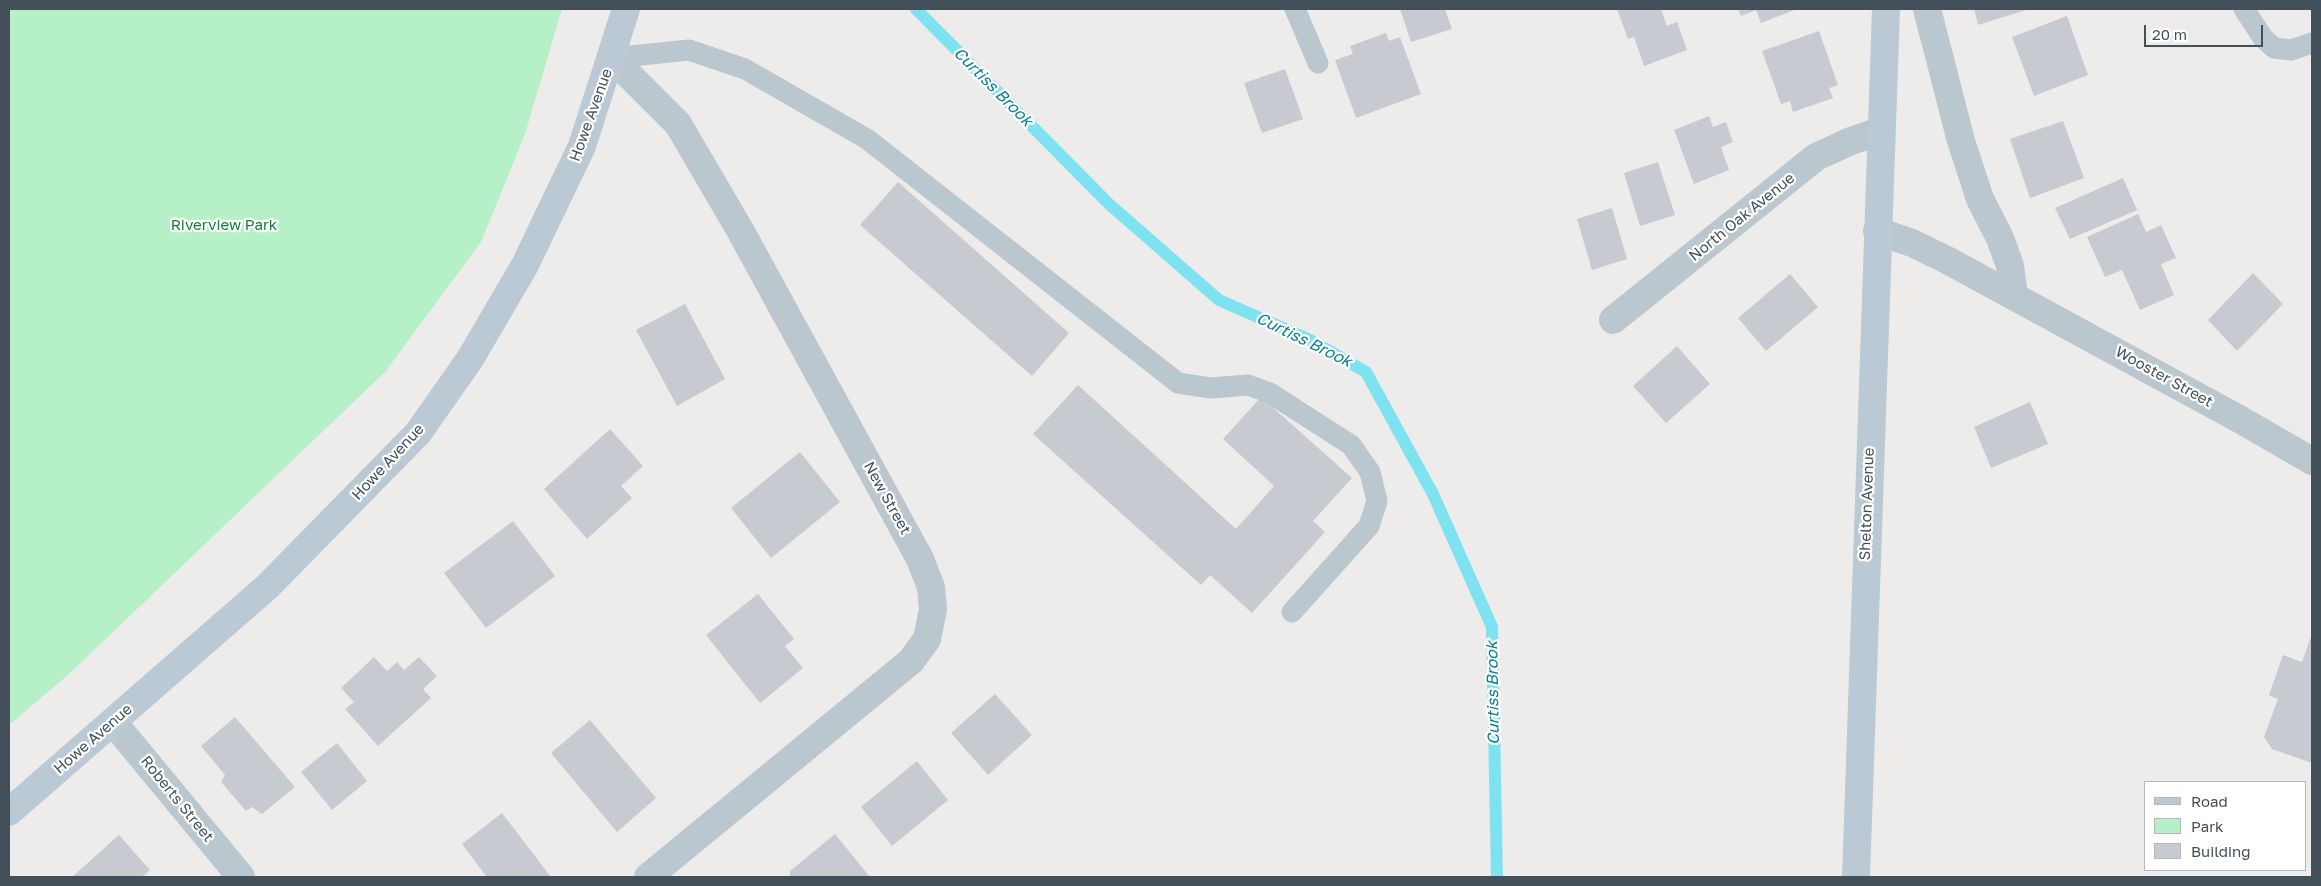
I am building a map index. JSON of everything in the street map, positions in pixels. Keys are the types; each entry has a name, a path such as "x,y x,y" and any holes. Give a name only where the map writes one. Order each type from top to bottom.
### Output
{"main road":[{"name":"Howe Avenue","path":"9,812 268,586 418,433 470,359 525,265 582,146 612,58 626,9"},
{"path":"1880,131 1886,9"},
{"name":"Shelton Avenue","path":"1856,877 1880,131"}],"street":[{"path":"1927,9 1960,141 1980,199 2000,238 2010,266 2014,296"},
{"name":"New Street","path":"612,58 678,124 740,230 920,558 931,587 934,609 932,626 927,638 911,661 648,877"},
{"name":"North Oak Avenue","path":"1613,320 1816,157 1851,141 1880,131"},
{"name":"Wooster Street","path":"1877,230 1912,243 2014,296 2312,461"},
{"name":"Roberts Street","path":"113,722 241,877"}],"lane":[{"path":"1295,9 1318,63"},
{"path":"2244,9 2262,38 2274,48 2290,50 2312,43"},
{"path":"612,58 689,50 745,70 867,139 1178,383 1211,388 1248,385 1270,393 1351,445 1370,472 1377,501 1369,526 1292,612"}],"green space":[{"name":"Riverview Park","path":"9,9 562,9 525,134 481,242 385,372 69,674 9,725"}],"building":[{"path":"1400,9 1445,9 1452,29 1411,42"},
{"path":"1617,9 1661,9 1667,26 1677,22 1687,50 1644,66 1634,37 1628,39"},
{"path":"1738,9 1797,9 1761,23 1756,10 1741,16"},
{"path":"1974,9 2029,9 1978,25"},
{"path":"2067,16 2088,75 2034,96 2012,37"},
{"path":"1819,31 1838,85 1829,88 1833,98 1793,112 1790,101 1781,104 1762,51"},
{"path":"1386,33 1389,41 1400,37 1421,94 1356,118 1335,60 1353,54 1350,46"},
{"path":"1285,69 1303,119 1262,133 1244,83"},
{"path":"1709,116 1713,127 1726,122 1733,142 1721,147 1729,170 1694,184 1674,130"},
{"path":"2063,121 2084,178 2030,198 2010,139"},
{"path":"1658,162 1675,215 1640,226 1624,173"},
{"path":"2123,178 2137,210 2070,239 2055,208"},
{"path":"898,182 1069,333 1032,376 860,225"},
{"path":"1612,208 1627,259 1592,270 1577,219"},
{"path":"2138,214 2146,232 2161,225 2176,258 2161,264 2174,295 2140,310 2122,270 2105,277 2087,237"},
{"path":"2253,273 2283,304 2237,351 2208,320"},
{"path":"1790,274 1818,307 1766,351 1738,318"},
{"path":"685,304 725,379 677,406 636,330"},
{"path":"1677,346 1710,384 1666,423 1633,386"},
{"path":"1078,385 1236,529 1274,486 1223,439 1261,397 1352,478 1313,521 1325,532 1252,613 1210,575 1201,585 1033,434"},
{"path":"2030,402 2048,444 1991,468 1974,427"},
{"path":"610,429 643,466 621,486 632,498 587,539 544,489"},
{"path":"800,452 840,502 771,558 731,508"},
{"path":"513,521 555,576 486,628 444,573"},
{"path":"758,594 794,639 785,646 803,668 760,703 706,635"},
{"path":"2312,634 2312,763 2272,749 2264,737 2278,699 2269,695 2283,655 2302,662"},
{"path":"374,657 387,671 397,662 404,670 419,657 437,676 423,689 431,698 378,746 345,709 354,702 341,688"},
{"path":"995,694 1032,735 988,775 951,733"},
{"path":"235,717 295,787 262,814 252,807 246,811 221,782 225,775 201,746"},
{"path":"590,720 656,798 617,832 551,753"},
{"path":"337,743 367,781 332,810 301,772"},
{"path":"917,761 948,800 892,846 861,807"},
{"path":"502,813 551,877 487,877 462,844"},
{"path":"835,834 870,877 790,877 790,871"},
{"path":"119,835 150,870 142,877 72,877"}],"waterway":[{"name":"Curtiss Brook","path":"916,9 1109,204 1219,300 1310,340 1366,372 1433,494 1492,627 1497,877"}]}
